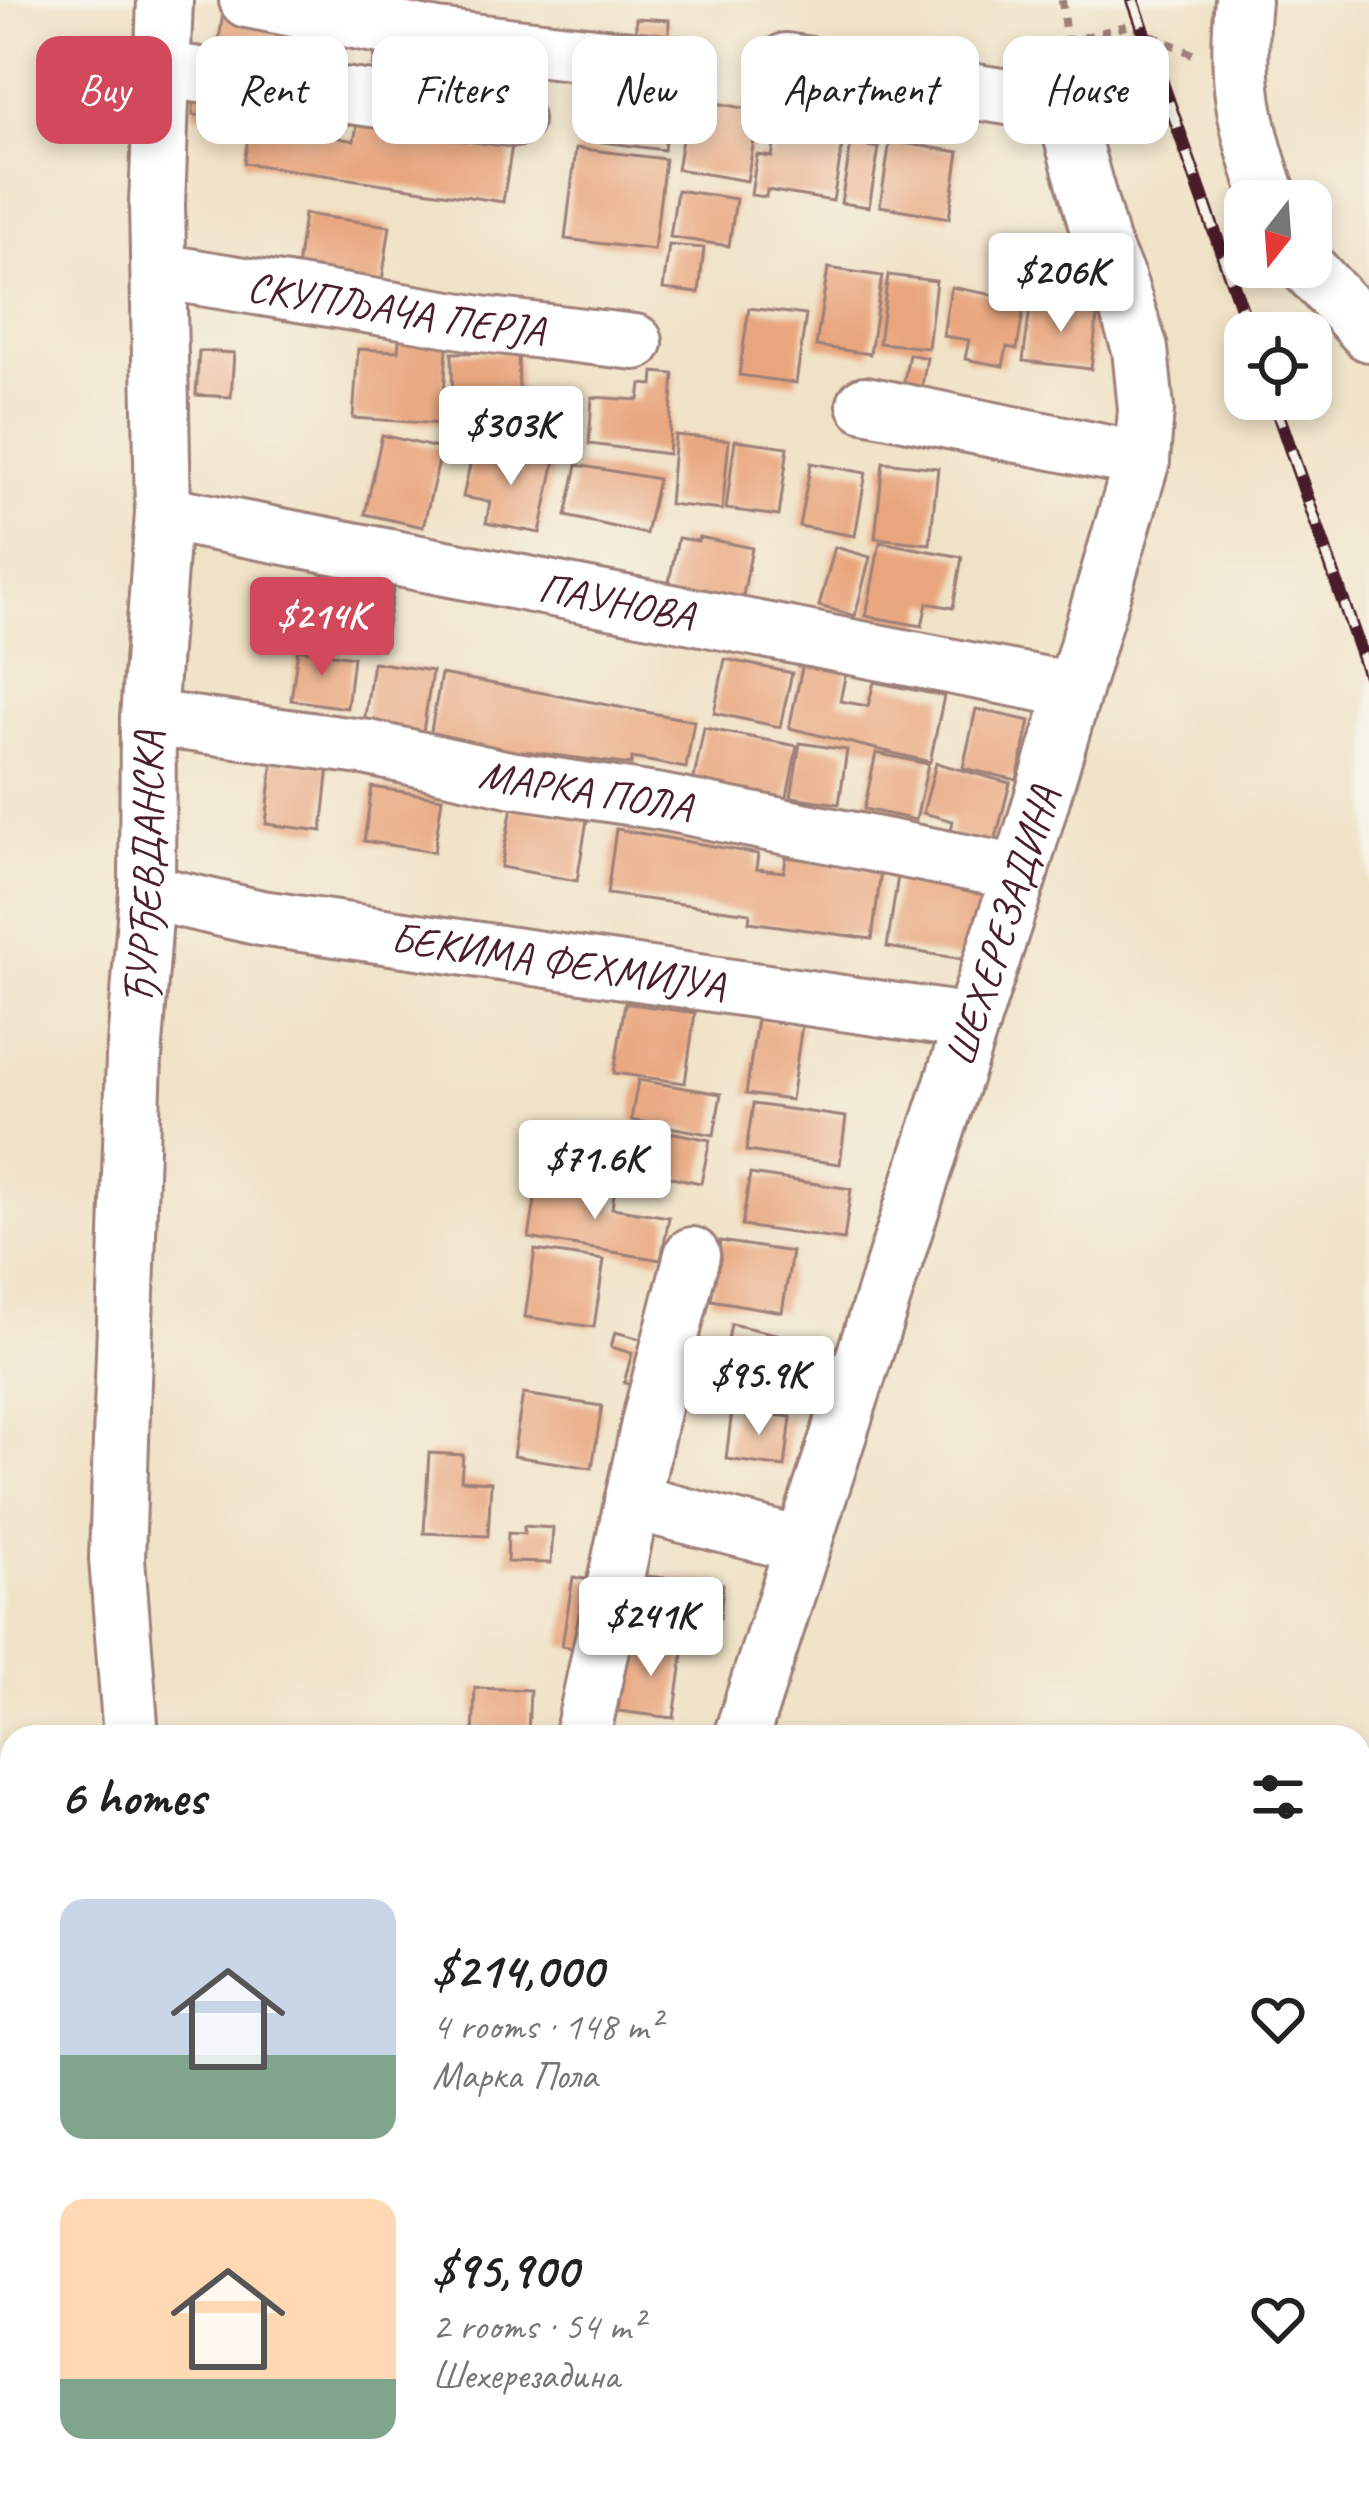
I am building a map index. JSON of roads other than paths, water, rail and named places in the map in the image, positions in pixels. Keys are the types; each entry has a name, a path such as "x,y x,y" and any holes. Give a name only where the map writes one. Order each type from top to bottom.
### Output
{"street":[{"name":"ЂУРЂЕВДАНСКА","path":"164,36 165,0"},
{"path":"247,0 437,37 572,52"},
{"path":"1243,0 1238,65 1263,180"},
{"path":"172,71 372,99"},
{"name":"ШЕХЕРЕЗАДИНА","path":"745,1725 1020,873 1142,460 1146,409 1140,349 1102,245 1063,106 979,92"},
{"name":"ЂУРЂЕВДАНСКА","path":"129,1725 117,1559 134,1058 147,892 148,718 163,513 157,204 160,144"},
{"name":"СКУПЉАЧА ПЕРЈА","path":"159,271 463,321 634,342"},
{"path":"1326,288 1369,334"},
{"path":"865,404 1142,460"},
{"name":"ПАУНОВА","path":"163,513 1072,690"},
{"name":"МАРКА ПОЛА","path":"148,718 369,748 1020,873"},
{"name":"БЕКИМА ФЕХМИЈУА","path":"147,892 261,918 972,1022"},
{"path":"585,1725 692,1255"},
{"path":"632,1502 801,1545"}],"railway":[{"path":"1133,0 1243,312"},
{"path":"1280,420 1369,676"}]}
